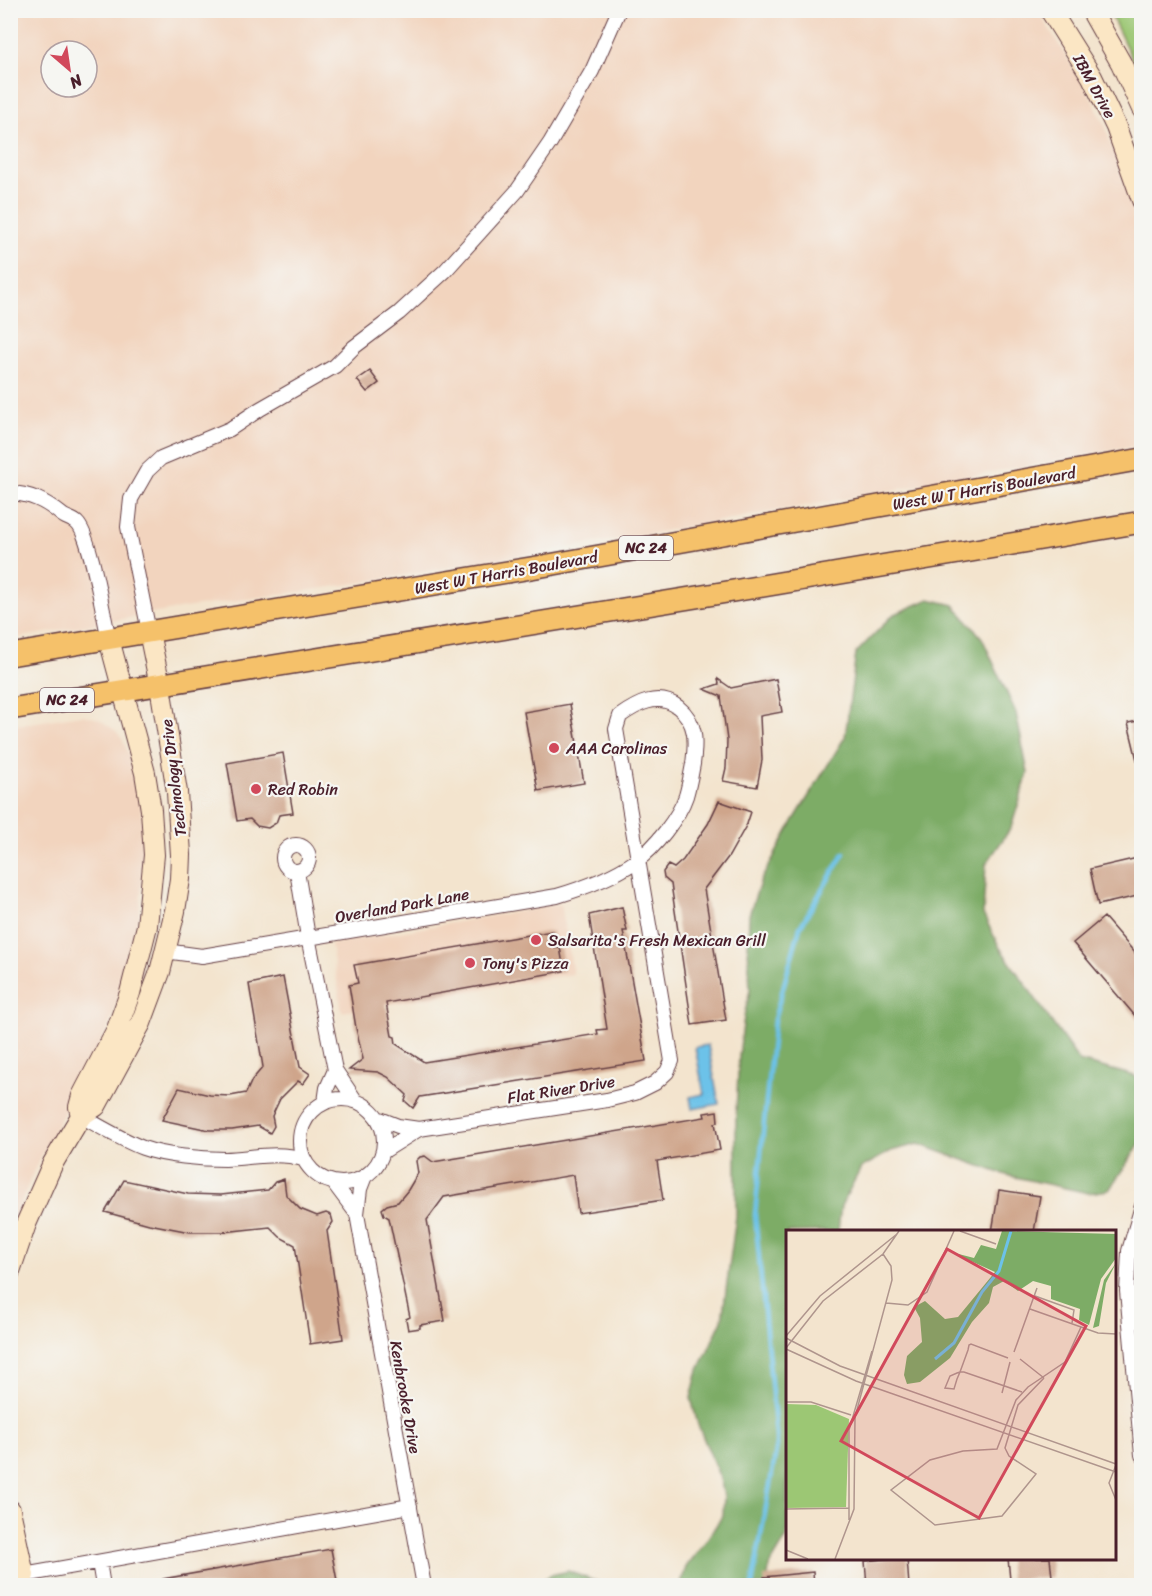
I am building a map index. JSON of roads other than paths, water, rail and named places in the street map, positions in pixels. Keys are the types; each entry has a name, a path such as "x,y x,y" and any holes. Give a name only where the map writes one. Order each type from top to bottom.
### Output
{"main road":[{"name":"West W T Harris Boulevard","path":"10,655 710,537 1142,459"},
{"name":"NC 24","path":"10,710 1142,522"}],"street":[{"path":"149,632 128,527 131,499 140,481 161,458 230,429 335,366 354,347 406,307 445,271 517,191 550,143 578,98 619,10"},
{"name":"IBM Drive","path":"1050,10 1092,77 1116,127 1142,201"},
{"name":"IBM Drive","path":"1091,10 1121,63 1142,109"},
{"path":"10,493 30,495 46,503 62,516 76,522 88,548 109,639"},
{"name":"Technology Drive","path":"10,1271 43,1183 81,1116 96,1106 141,1023 165,951 178,894 181,848 177,792 149,632"},
{"name":"Technology Drive","path":"81,1116 79,1107 82,1096 117,1029 130,993 144,941 154,855 149,793 109,639"},
{"name":"Flat River Drive","path":"355,1100 368,1106 380,1119 398,1126 419,1129 607,1100 635,1093 655,1083 667,1072 672,1061 638,860 616,729 620,716 630,709 646,701 662,698 675,704 686,713 694,726 696,745 686,796 678,813 668,828 638,860"},
{"name":"Overland Park Lane","path":"165,951 202,956 557,896 578,890 638,860"},
{"path":"297,871 335,1070 355,1100"},
{"path":"325,1102 327,1088 335,1070"},
{"path":"355,1100 336,1099 316,1107 306,1118 300,1137 303,1158 314,1173 333,1182 351,1182 364,1176"},
{"path":"81,1116 144,1149 191,1157 225,1159 271,1154 303,1158"},
{"path":"380,1119 385,1134 384,1151"},
{"name":"Flat River Drive","path":"364,1176 373,1171 384,1151 419,1129"},
{"path":"271,1154 300,1137"},
{"name":"Kenbrooke Drive","path":"364,1176 357,1214 424,1586"},
{"name":"Kenbrooke Drive","path":"333,1182 357,1214"},
{"path":"1142,1206 1129,1251 1127,1291 1142,1455"},
{"path":"10,1510 17,1576 410,1506"},
{"path":"99,1562 103,1586"}],"water":[{"path":"708,1045 719,1104 692,1109 690,1097 704,1094 695,1047"}],"waterway":[{"path":"752,1586 777,1445 755,1215 774,1020 800,927 844,853"}],"place":[{"name":"AAA Carolinas","path":"554,748"},
{"name":"Red Robin","path":"256,789"},
{"name":"Salsarita's Fresh Mexican Grill","path":"536,940"},
{"name":"Tony's Pizza","path":"470,963"}]}
